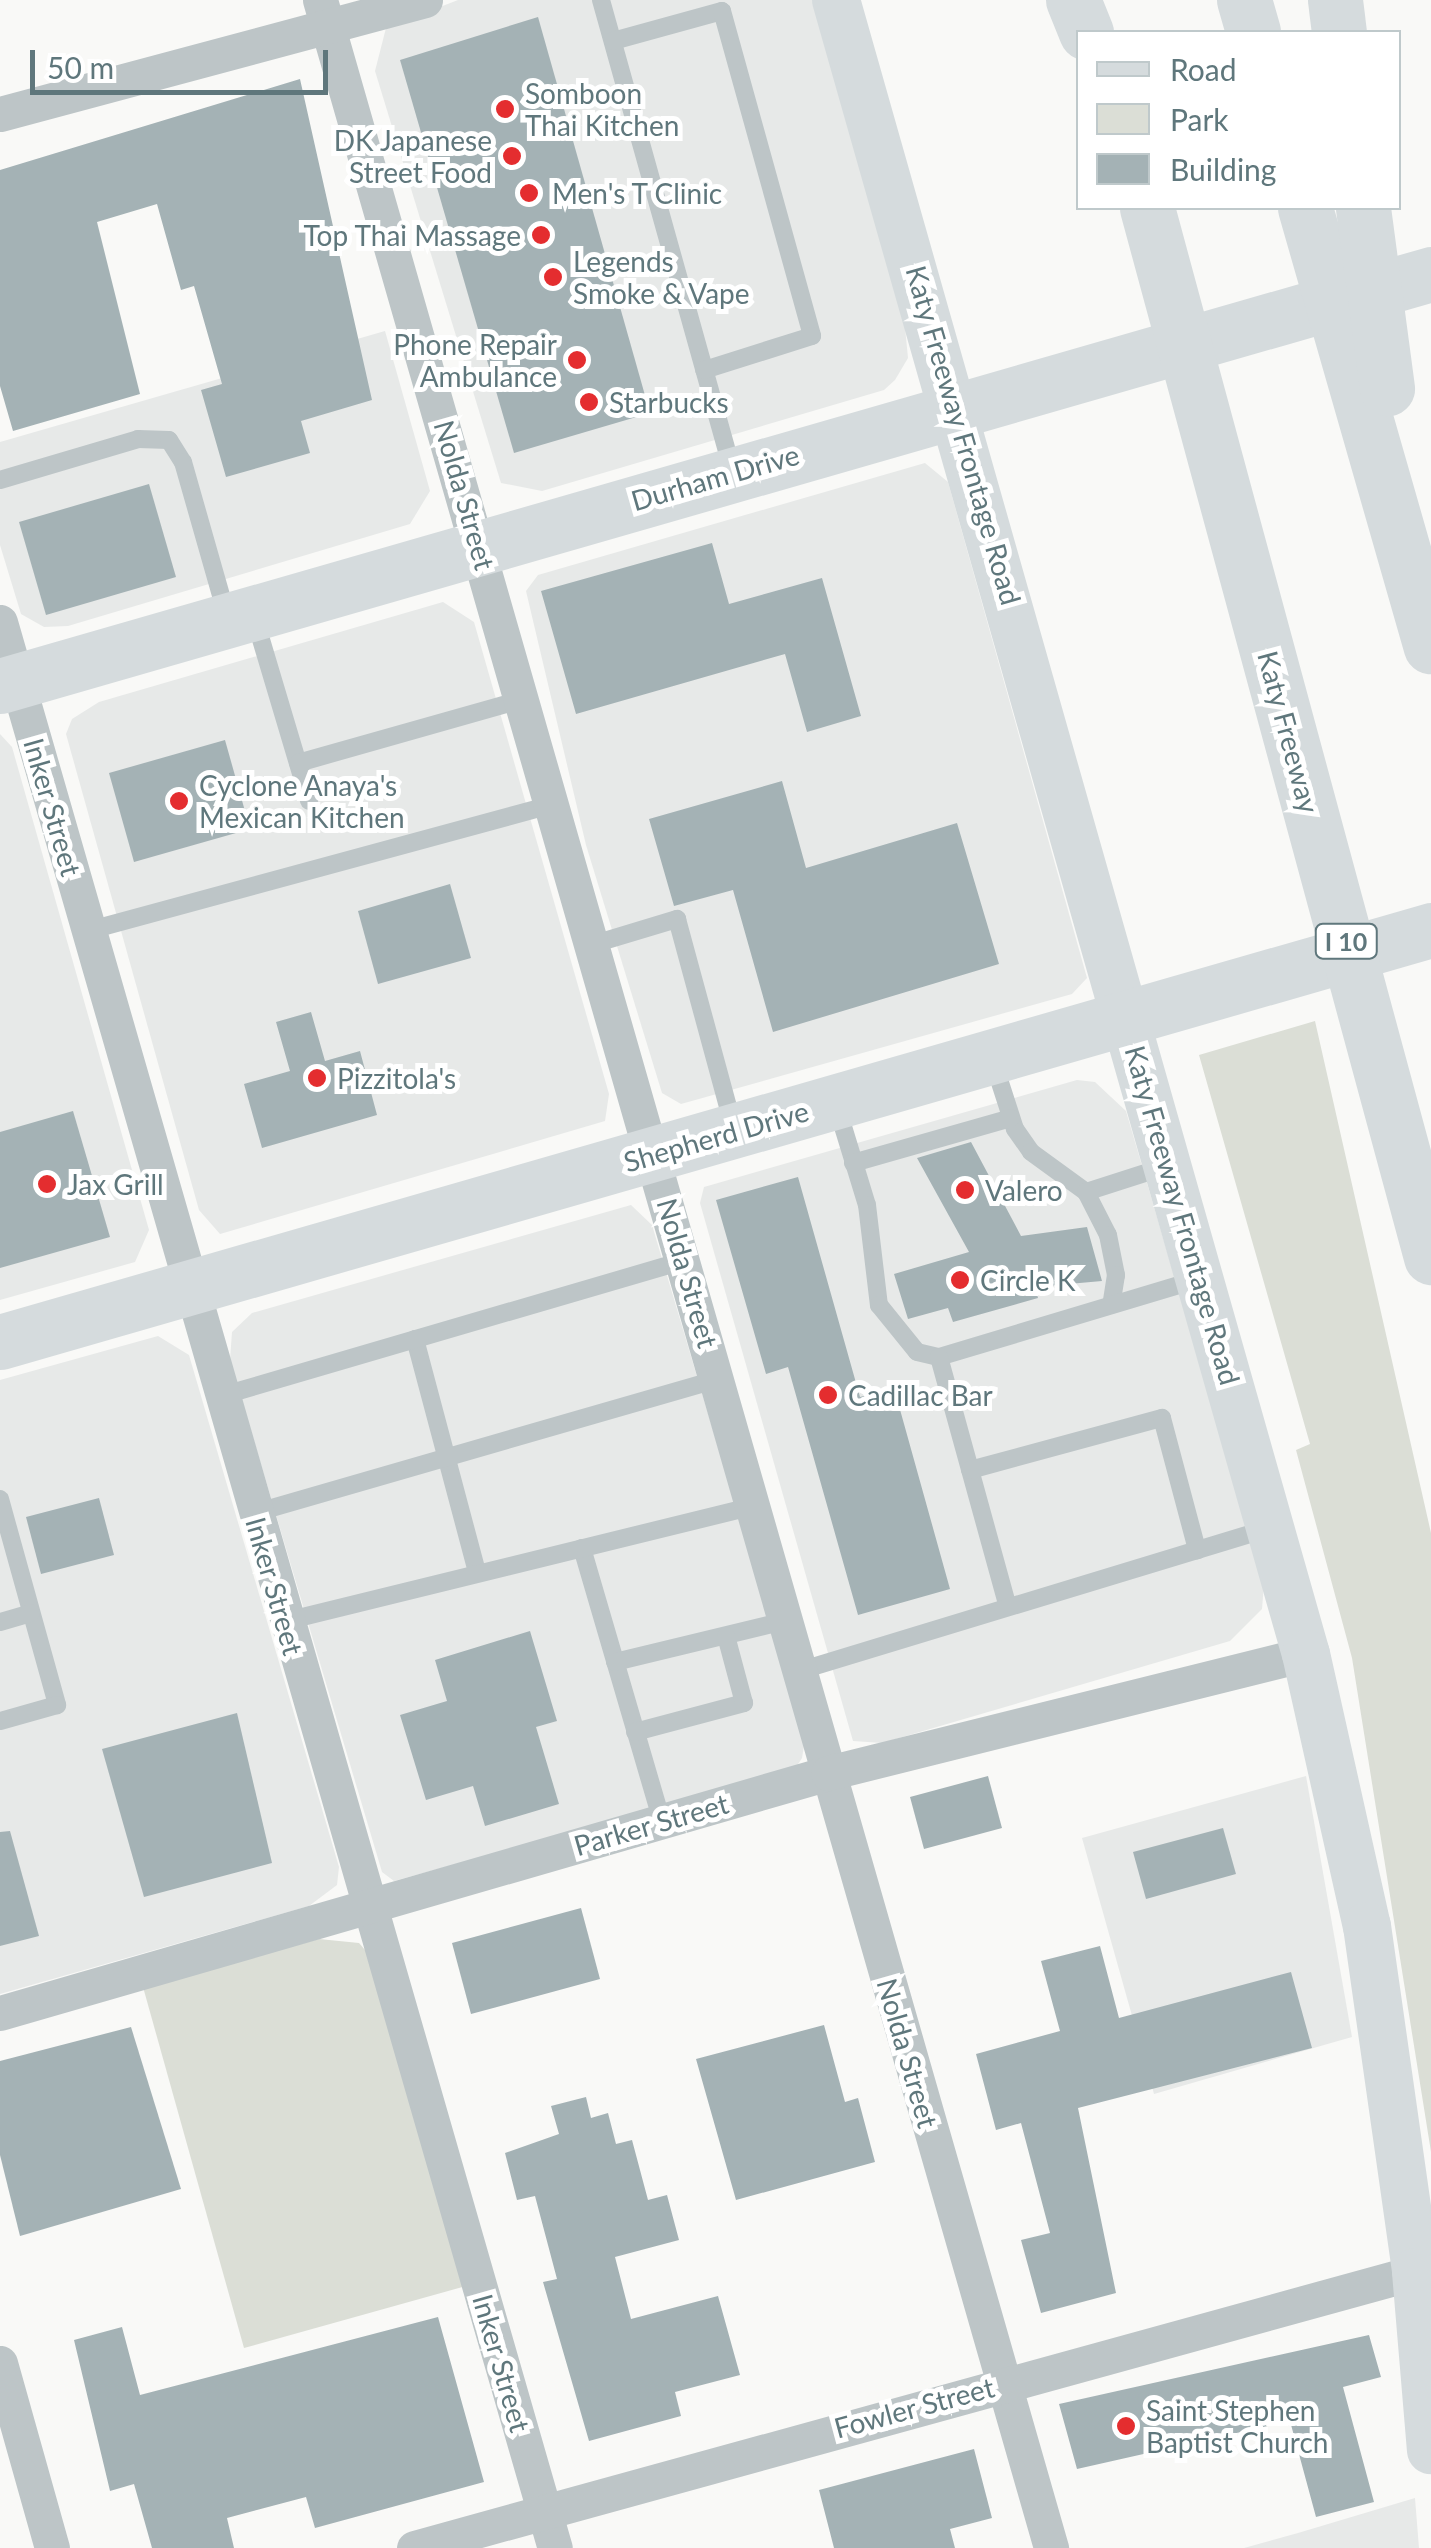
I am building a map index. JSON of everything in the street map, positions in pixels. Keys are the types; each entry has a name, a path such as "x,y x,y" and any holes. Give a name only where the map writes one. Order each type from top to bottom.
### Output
{"main road":[{"name":"Katy Freeway Frontage Road","path":"836,0 957,408 1306,1654 1367,1926 1416,2272 1431,2450"},
{"path":"1073,0 1085,30"},
{"path":"1089,0 1097,30"},
{"path":"1244,0 1252,30"},
{"path":"1335,0 1339,30"},
{"name":"Katy Freeway","path":"1148,210 1431,1257"},
{"path":"1306,210 1431,646"},
{"path":"1362,210 1410,565"},
{"name":"Durham Drive","path":"8,683 480,544 1431,274"},
{"name":"Shepherd Drive","path":"0,1342 1431,930"}],"street":[{"path":"0,114 324,14 426,0"},
{"name":"Nolda Street","path":"324,14 480,544 1051,2548"},
{"name":"Inker Street","path":"0,622 8,683 88,931 555,2548"},
{"name":"Parker Street","path":"0,2014 828,1773 1306,1654"},
{"name":"Fowler Street","path":"414,2548 543,2508 1416,2272"},
{"path":"0,2364 52,2548"}],"lane":[{"path":"601,0 733,472"},
{"path":"612,41 722,11 733,49 812,336 704,370"},
{"path":"0,480 138,439 168,440 183,462 309,801"},
{"path":"298,763 524,698"},
{"path":"88,931 554,804"},
{"path":"594,944 676,919 734,1131"},
{"path":"992,1057 1011,1118 1030,1152 1086,1192 1108,1235 1116,1275 1111,1305"},
{"path":"835,1102 854,1163 879,1305 899,1339 938,1357 1202,1278"},
{"path":"854,1163 1011,1118"},
{"path":"1086,1192 1170,1165"},
{"path":"220,1396 684,1261"},
{"path":"415,1339 478,1572"},
{"path":"938,1357 1008,1607"},
{"path":"254,1513 717,1378"},
{"path":"970,1470 1162,1418 1197,1550"},
{"path":"0,1499 7,1550 32,1613 57,1705 0,1721"},
{"path":"285,1621 753,1506"},
{"path":"799,1670 1271,1527"},
{"path":"582,1548 662,1821"},
{"path":"0,1622 32,1613"},
{"path":"615,1662 785,1622"},
{"path":"635,1732 744,1703 726,1636"}],"shaded area":[{"path":"458,0 812,0 904,317 908,358 895,380 884,390 542,491 501,483 375,71 386,28"},
{"path":"385,331 430,491 410,524 68,626 44,627 21,614 0,545 0,442"},
{"path":"925,463 948,482 1087,978 1072,994 681,1104 662,1093 586,845 526,591 538,575"},
{"path":"443,602 474,622 609,1094 605,1121 220,1234 199,1210 66,734 72,719 99,702"},
{"path":"0,734 12,747 149,1230 135,1262 0,1300"},
{"path":"1077,1080 1095,1082 1126,1111 1264,1584 1262,1609 1230,1641 882,1743 853,1741 700,1203 704,1187"},
{"path":"631,1205 652,1225 805,1740 802,1758 793,1772 394,1881 382,1872 230,1360 232,1332 252,1313"},
{"path":"158,1336 189,1355 339,1867 337,1885 309,1906 0,1994 0,1380"},
{"path":"1306,1776 1352,2037 1154,2094 1082,1838"},
{"path":"1415,2498 1419,2548 1244,2548 1298,2533"}],"green space":[{"path":"1315,1021 1431,1533 1431,2152 1352,1658 1296,1450 1310,1444 1199,1055"},
{"path":"319,1939 359,1943 372,1958 466,2286 244,2348 143,1987"}],"building":[{"path":"538,17 650,413 514,453 400,60"},
{"path":"300,79 372,400 301,421 310,453 226,477 201,390 222,384 194,286 181,290 157,204 97,222 140,394 13,431 0,386 0,170"},
{"path":"149,484 176,577 46,615 19,522"},
{"path":"712,543 729,604 822,578 861,716 807,732 785,654 576,714 541,591"},
{"name":"Cyclone Anaya's Mexican Kitchen","path":"225,740 250,829 134,862 109,773"},
{"path":"782,781 806,868 957,823 999,964 773,1032 733,890 674,906 649,819"},
{"path":"450,884 471,958 378,984 358,911"},
{"name":"Pizzitola's","path":"311,1012 325,1061 360,1051 377,1115 262,1148 244,1084 290,1071 276,1022"},
{"name":"Jax Grill","path":"73,1111 110,1237 0,1268 0,1132"},
{"path":"971,1142 1021,1236 1087,1227 1102,1281 1035,1287 1038,1298 953,1322 948,1308 908,1319 894,1274 969,1252 917,1158"},
{"name":"Cadillac Bar","path":"798,1177 860,1397 894,1388 950,1589 858,1615 788,1367 766,1374 716,1200"},
{"path":"99,1498 114,1555 41,1574 26,1517"},
{"path":"530,1631 557,1721 536,1727 559,1804 485,1826 473,1786 426,1800 400,1715 447,1701 435,1660"},
{"path":"237,1713 272,1863 144,1897 102,1749"},
{"path":"988,1776 1002,1828 924,1849 910,1797"},
{"path":"1223,1828 1236,1874 1146,1899 1133,1852"},
{"path":"10,1831 39,1936 0,1946 0,1832"},
{"path":"581,1908 600,1979 471,2014 452,1943"},
{"path":"1100,1946 1119,2018 1291,1972 1312,2048 1078,2108 1116,2293 1041,2313 1021,2240 1050,2233 1021,2123 996,2130 976,2054 1060,2031 1041,1961"},
{"path":"824,2025 845,2102 858,2098 875,2162 736,2200 696,2059"},
{"path":"131,2027 181,2189 20,2236 0,2155 0,2061"},
{"path":"586,2097 591,2118 608,2113 616,2144 632,2140 648,2200 667,2195 679,2240 615,2257 631,2319 718,2296 740,2375 675,2392 681,2416 589,2441 543,2282 557,2279 535,2196 517,2200 505,2153 559,2134 551,2106"},
{"path":"438,2317 484,2482 315,2528 306,2497 227,2518 234,2548 152,2548 134,2484 110,2491 74,2340 122,2327 140,2395"},
{"path":"1369,2335 1381,2377 1343,2387 1374,2502 1316,2517 1290,2421 1077,2469 1059,2404"},
{"path":"974,2449 992,2518 950,2529 955,2548 834,2548 819,2490"}],"place":[{"name":"Somboon Thai Kitchen","path":"505,109"},
{"name":"DK Japanese Street Food","path":"512,156"},
{"name":"Men's T Clinic","path":"529,193"},
{"name":"Top Thai Massage","path":"541,235"},
{"name":"Legends Smoke & Vape","path":"553,277"},
{"name":"Phone Repair Ambulance","path":"577,360"},
{"name":"Starbucks","path":"589,402"},
{"name":"Cyclone Anaya's Mexican Kitchen","path":"179,801"},
{"name":"Pizzitola's","path":"317,1078"},
{"name":"Jax Grill","path":"47,1184"},
{"name":"Valero","path":"965,1190"},
{"name":"Circle K","path":"960,1280"},
{"name":"Cadillac Bar","path":"828,1395"},
{"name":"Saint Stephen Baptist Church","path":"1126,2426"}]}
